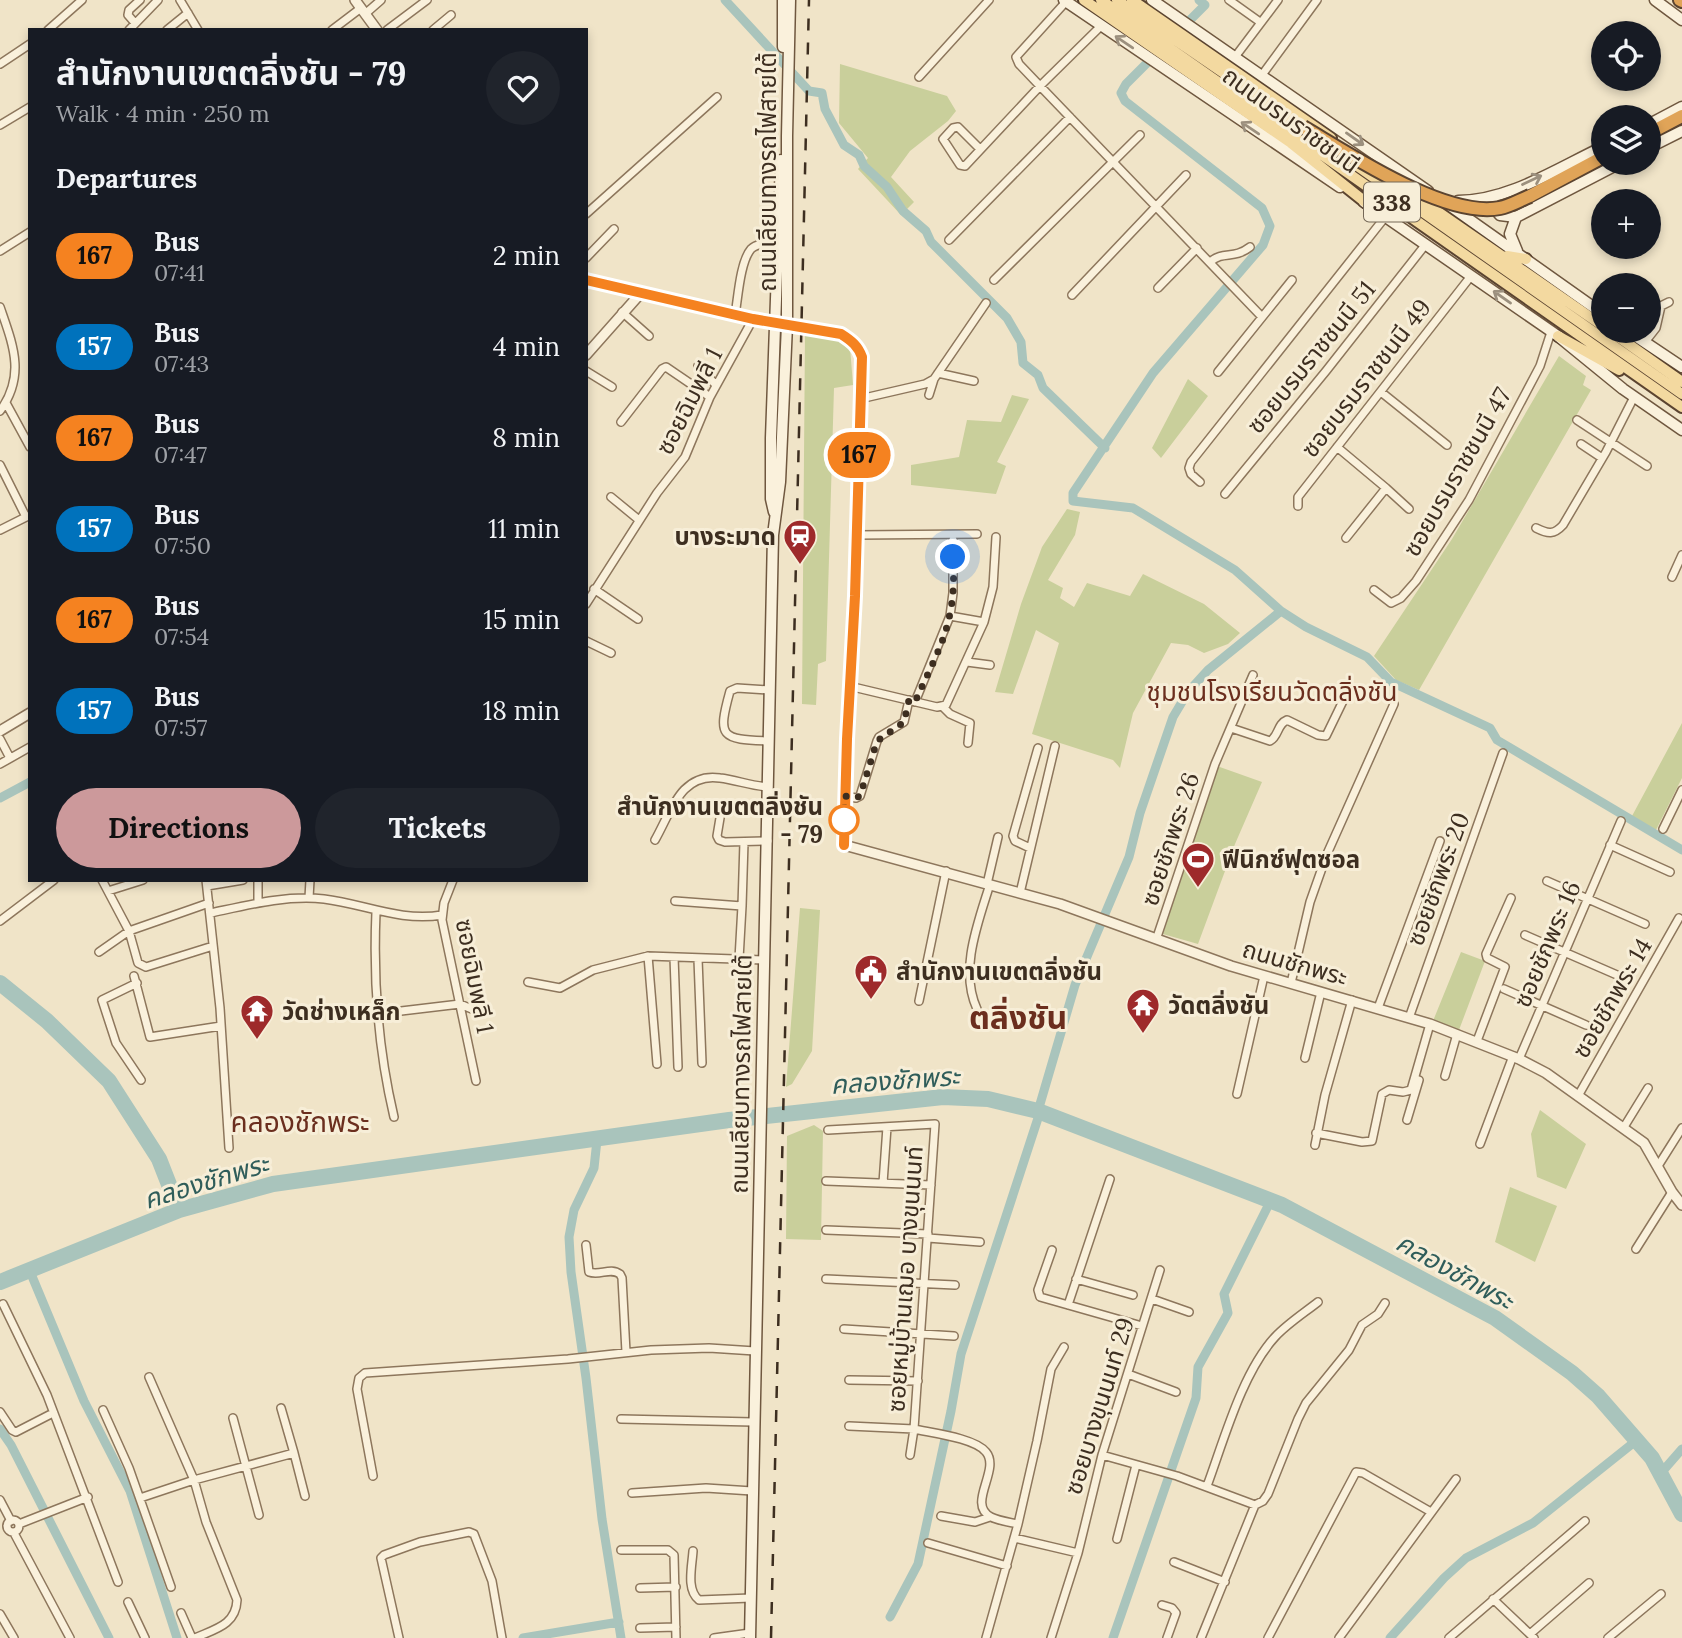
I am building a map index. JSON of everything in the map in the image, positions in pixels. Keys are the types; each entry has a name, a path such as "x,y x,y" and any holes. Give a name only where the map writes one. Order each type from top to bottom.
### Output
{"highway":[{"path":"1661,127 1682,116"},
{"path":"1303,127 1401,183 1426,195 1466,206 1495,209 1506,207 1591,163"}],"main road":[{"name":"ถนนเลียบทางรถไฟสายใต้","path":"783,0 786,52"},
{"name":"ถนนเลียบทางรถไฟสายใต้","path":"750,1636 775,512 771,499 774,323 790,0"},
{"name":"ถนนบรมราชชนนี","path":"1084,0 1300,150 1369,205 1555,334 1631,376 1682,410"},
{"name":"338","path":"1101,0 1329,157 1682,410"},
{"name":"338","path":"1117,0 1303,127 1682,394"},
{"name":"ถนนบรมราชชนนี","path":"1132,0 1180,26 1591,318"},
{"name":"338","path":"1154,0 1180,26"},
{"path":"1655,0 1682,20"},
{"path":"1061,2 1101,26"},
{"name":"338","path":"1101,26 1369,205"},
{"name":"338","path":"1194,36 1262,75"},
{"name":"ถนนเลียบทางรถไฟสายใต้","path":"775,512 780,482 787,325 785,69"},
{"name":"ถนนบรมราชชนนี","path":"1262,75 1522,257"},
{"path":"1661,118 1682,107"},
{"path":"1661,142 1682,131"},
{"path":"1443,201 1467,201 1496,196 1591,152"},
{"path":"1496,196 1494,208 1500,215 1516,217 1597,175"},
{"path":"1516,217 1510,234 1522,257"},
{"path":"1501,255 1522,257"},
{"name":"338","path":"1522,257 1591,306"},
{"name":"338","path":"1555,334 1634,397 1682,430"},
{"path":"1627,343 1682,382"},
{"path":"1646,343 1682,367"}],"street":[{"path":"50,28 82,0"},
{"path":"135,23 128,15 129,10 139,0"},
{"path":"131,28 158,0"},
{"path":"180,0 197,28"},
{"path":"355,0 376,28"},
{"path":"335,28 381,0"},
{"path":"390,28 427,0"},
{"path":"919,77 989,0"},
{"path":"1229,0 1260,22"},
{"path":"1262,75 1317,0"},
{"path":"1234,57 1276,1"},
{"path":"1061,2 1016,57 1019,64 1260,315"},
{"path":"169,28 188,13"},
{"path":"435,28 451,15"},
{"path":"980,149 958,127 944,136 944,142 962,166 980,149 1040,86 1101,26"},
{"path":"0,64 28,45"},
{"path":"588,212 717,97"},
{"path":"0,125 28,108"},
{"path":"949,240 1070,117"},
{"path":"994,280 1140,135"},
{"path":"1072,295 1186,175"},
{"path":"1200,482 1191,474 1191,462 1386,216"},
{"path":"588,256 614,229"},
{"path":"0,251 28,233"},
{"path":"734,315 744,266 751,250 758,245 778,242"},
{"name":"ซอยบรมราชชนนี 51","path":"1225,494 1426,244"},
{"path":"1211,262 1221,254 1235,256 1250,247"},
{"path":"1158,288 1197,248"},
{"name":"ซอยบรมราชชนนี 49","path":"1298,506 1297,497 1471,276"},
{"path":"1218,372 1260,315 1292,279"},
{"path":"588,281 734,315 841,334 859,349 862,357 857,536 845,796 860,796 877,741 904,722 950,617 953,540"},
{"path":"588,353 640,294"},
{"path":"1661,306 1669,302"},
{"path":"929,395 936,376 986,303"},
{"path":"0,307 12,343 16,370 6,403 0,411"},
{"path":"622,312 649,336"},
{"name":"ซอยฉิมพลี 1","path":"588,600 639,520 685,457 710,397 753,319"},
{"name":"ซอยบรมราชชนนี 47","path":"1374,590 1391,603 1401,598 1416,581 1469,500 1555,334"},
{"path":"698,366 716,385"},
{"path":"621,422 666,367 710,397"},
{"path":"588,372 612,387"},
{"path":"860,399 925,384 936,376 974,381"},
{"path":"1381,392 1447,445"},
{"path":"1536,528 1546,533 1557,532 1602,458 1634,397"},
{"path":"6,403 28,443"},
{"path":"1577,420 1647,466"},
{"path":"1581,444 1602,458"},
{"path":"1337,447 1409,509"},
{"path":"0,465 28,516 0,530"},
{"path":"1346,538 1386,488"},
{"path":"611,497 639,520"},
{"path":"857,536 977,534"},
{"path":"940,707 950,699 984,622 993,587 996,537"},
{"path":"1672,577 1682,555"},
{"path":"594,589 638,619"},
{"path":"950,617 984,622"},
{"path":"588,642 611,653"},
{"path":"967,662 990,665"},
{"name":"ซอยชักพระ 26","path":"1157,937 1215,764 1253,675"},
{"path":"849,686 940,707 970,723 968,743"},
{"path":"768,740 727,735 723,727 723,715 730,691 737,688 770,690"},
{"path":"1231,728 1270,741 1281,723 1287,720 1324,737 1343,701"},
{"path":"1291,983 1310,902 1327,855 1394,704"},
{"path":"0,730 28,714"},
{"path":"0,739 10,758"},
{"path":"1020,892 1055,746"},
{"path":"0,764 28,748"},
{"path":"1030,848 1014,841 1013,836 1038,748"},
{"name":"ซอยชักพระ 20","path":"1409,1018 1503,753"},
{"path":"655,840 685,787 692,781 712,777 768,788"},
{"path":"1663,829 1682,790"},
{"name":"ถนนชักพระ","path":"845,796 844,845 1020,892 1264,976 1432,1025 1516,1057 1546,1073 1644,1143 1682,1205"},
{"path":"720,818 717,836 719,840 768,841"},
{"name":"ซอยชักพระ 16","path":"1480,1144 1621,821"},
{"path":"977,1009 970,987 970,968 975,931 999,836"},
{"path":"1378,1008 1440,841"},
{"path":"739,959 744,842"},
{"path":"1610,845 1670,872"},
{"path":"919,1002 946,871"},
{"path":"1547,881 1645,924"},
{"path":"0,922 51,882"},
{"path":"103,882 129,931 138,963 146,967 213,946"},
{"path":"108,891 137,882"},
{"path":"258,882 258,902"},
{"path":"309,898 310,882"},
{"name":"ซอยฉิมพลี 1","path":"452,882 442,915 476,1081"},
{"path":"207,883 221,1026 229,1148"},
{"path":"211,914 258,902 309,898 346,902 376,912 405,917 442,915"},
{"path":"1477,1041 1505,967 1487,958 1486,954 1511,898"},
{"path":"674,901 742,906"},
{"path":"99,952 129,931 209,903"},
{"path":"376,912 376,1014 383,1070 394,1117"},
{"name":"ซอยชักพระ 14","path":"1578,1096 1679,918"},
{"path":"1525,935 1616,975"},
{"path":"528,982 560,988 593,970 648,956 764,962"},
{"path":"648,956 657,1064"},
{"path":"674,957 678,1067"},
{"path":"698,959 702,1063"},
{"path":"1237,1094 1264,976"},
{"path":"141,1080 116,1043 102,1000 105,996 136,979 150,1037 221,1026"},
{"path":"1504,989 1586,1025"},
{"path":"1305,1058 1321,992"},
{"path":"1315,1145 1352,1000"},
{"path":"376,1014 460,1004 474,1010 481,1009"},
{"path":"1316,1133 1362,1142 1372,1141 1382,1094 1389,1090 1408,1092 1413,1086 1432,1025"},
{"path":"1407,1120 1432,1025"},
{"path":"1445,1076 1457,1034"},
{"path":"1624,1127 1648,1088"},
{"name":"ซอยหมู่บ้านเฌอ บางขุนนนท์","path":"887,1127 935,1124 914,1429 964,1440 984,1449 989,1455 990,1464 981,1503 983,1510 990,1517"},
{"path":"828,1130 887,1127 883,1183"},
{"path":"1658,1166 1682,1128"},
{"path":"1068,1305 1110,1179"},
{"path":"826,1181 931,1185"},
{"path":"1636,1249 1672,1192"},
{"path":"826,1230 980,1241"},
{"path":"586,1245 589,1272 613,1270 620,1274 626,1352"},
{"path":"1052,1250 1038,1294 1044,1299 1142,1326"},
{"name":"ซอยบางขุนนนท์ 29","path":"1051,1638 1078,1553 1102,1455 1160,1270"},
{"path":"826,1279 955,1285"},
{"path":"1076,1279 1133,1295"},
{"path":"1152,1299 1189,1312"},
{"path":"1207,1486 1250,1374 1262,1353 1276,1336 1318,1302"},
{"path":"1102,1455 1177,1476 1255,1505 1263,1502 1306,1403 1349,1350 1362,1325 1378,1314 1385,1303"},
{"path":"3,1304 47,1395 88,1497 118,1582"},
{"path":"844,1329 954,1336"},
{"name":"ซอยบางขุนนนท์ 29","path":"986,1638 1018,1524 1051,1369 1064,1347"},
{"path":"373,1476 357,1389 359,1378 365,1373 568,1359 626,1352 709,1348 755,1351"},
{"path":"1128,1374 1176,1392"},
{"path":"149,1377 194,1480 206,1522 237,1600 237,1611 229,1621 193,1638 181,1613"},
{"path":"849,1380 918,1381"},
{"path":"281,1408 306,1496"},
{"path":"103,1410 140,1498 171,1587"},
{"path":"0,1412 16,1432 54,1413"},
{"path":"233,1418 259,1515"},
{"path":"621,1419 753,1422"},
{"path":"849,1426 914,1429 910,1455"},
{"path":"140,1498 194,1480 294,1453"},
{"path":"1117,1539 1136,1465"},
{"path":"1268,1638 1353,1475 1363,1472 1431,1512"},
{"path":"1339,1638 1456,1479"},
{"path":"632,1493 706,1488 752,1491"},
{"path":"10,1527 88,1497"},
{"path":"0,1500 10,1527 70,1638"},
{"path":"1201,1638 1255,1505"},
{"path":"941,1516 975,1522 990,1517 1018,1524"},
{"path":"1448,1638 1585,1521"},
{"path":"399,1638 381,1558 420,1542 469,1532 474,1534 492,1581 502,1638"},
{"path":"1014,1538 1078,1553"},
{"path":"928,1543 1007,1566"},
{"path":"621,1550 668,1550 675,1561 676,1638"},
{"path":"693,1552 691,1591 695,1597 699,1600 751,1598"},
{"path":"1174,1562 1225,1582"},
{"path":"1493,1599 1532,1636 1589,1583"},
{"path":"640,1588 676,1587"},
{"path":"1608,1638 1661,1594"},
{"path":"128,1602 145,1638"},
{"path":"1162,1605 1172,1608 1176,1614 1167,1638"},
{"path":"0,1614 13,1638"},
{"path":"639,1628 676,1627"},
{"path":"216,1628 219,1638"},
{"path":"714,1638 750,1636"}],"green space":[{"path":"840,64 947,96 956,111 948,121 910,151 891,177 914,202 901,215 858,169 868,158 839,123"},
{"path":"805,333 829,337 850,347 853,385 834,388 826,661 818,664 816,705 802,704"},
{"path":"1559,356 1586,376 1583,385 1591,390 1419,690 1396,680 1374,656 1452,539"},
{"path":"1188,379 1208,396 1161,458 1152,448"},
{"path":"1012,395 1029,399 997,462 1006,466 996,494 911,485 911,465 959,457 967,420 1001,422"},
{"path":"1067,509 1080,512 1075,535 1048,580 1063,588 1060,598 1074,607 1087,583 1130,596 1143,574 1204,604 1240,633 1228,644 1204,653 1188,645 1171,643 1133,713 1120,768 1113,760 1032,734 1059,643 1036,630 1013,694 995,692 1021,604 1042,547"},
{"path":"1682,723 1682,778 1656,830 1632,816"},
{"name":"ฟีนิกซ์ฟุตซอล","path":"1217,766 1262,782 1235,844 1198,944 1163,934"},
{"path":"800,908 820,910 812,1051 792,1084 786,1087"},
{"path":"1461,952 1485,961 1459,1030 1433,1021"},
{"path":"1540,1110 1586,1144 1566,1189 1537,1177 1531,1134"},
{"path":"814,1125 823,1131 821,1240 786,1239 787,1136"},
{"path":"1510,1187 1557,1206 1535,1262 1495,1242"}],"waterway":[{"path":"725,0 809,91 822,93 825,109 844,145 859,155 864,166 887,187 903,211 926,231 931,242 1007,318 1021,342 1023,363 1038,375 1043,388 1105,448"},
{"path":"1182,28 1205,5 1199,0"},
{"path":"1038,1111 1075,985 1129,857 1140,813 1173,717 1188,692 1208,670 1281,611 1235,570 1133,508 1073,501 1073,493 1153,373 1263,245 1270,226 1262,208 1125,101 1121,93 1126,84 1155,55"},
{"path":"1281,611 1306,627 1367,657 1391,682 1490,728 1497,740 1682,850"},
{"path":"0,798 28,783"},
{"path":"0,983 47,1021 109,1081 159,1159 179,1210"},
{"name":"คลองชักพระ","path":"0,1282 179,1210 273,1184 729,1120 943,1097 988,1099 1038,1111 1282,1205 1495,1318 1572,1373 1598,1396 1652,1458 1682,1514"},
{"path":"890,1617 918,1564 961,1354 1040,1112"},
{"path":"597,1140 594,1168 574,1210 569,1237 602,1519 621,1638"},
{"path":"1113,1638 1196,1398 1198,1367 1228,1313 1224,1294 1271,1200"},
{"path":"29,1269 84,1401 130,1491 177,1638"},
{"path":"0,1429 11,1445 109,1638"},
{"path":"1390,1638 1444,1578 1466,1558 1533,1523 1637,1440"},
{"path":"1661,1473 1682,1449"},
{"path":"523,1638 619,1622"}],"railway":[{"path":"771,1638 809,0"}],"bus line":[{"name":"167","path":"588,281 753,319 841,334 859,349 862,357 855,596 844,845"}],"place":[{"name":"บางระมาด","path":"800,566"},
{"name":"สำนักงานเขตตลิ่งชัน - 79","path":"844,820"},
{"name":"ฟีนิกซ์ฟุตซอล","path":"1198,889"},
{"name":"สำนักงานเขตตลิ่งชัน","path":"871,1001"},
{"name":"วัดตลิ่งชัน","path":"1143,1035"},
{"name":"วัดช่างเหล็ก","path":"257,1041"}],"district":[{"name":"ชุมชนโรงเรียนวัดตลิ่งชัน","path":"1272,691"},
{"name":"ตลิ่งชัน","path":"1018,1017"},
{"name":"คลองชักพระ","path":"300,1122"}],"route":[{"path":"844,820 845,796 860,796 877,741 904,722 909,700 915,702 935,656 950,617 953,557"}]}
